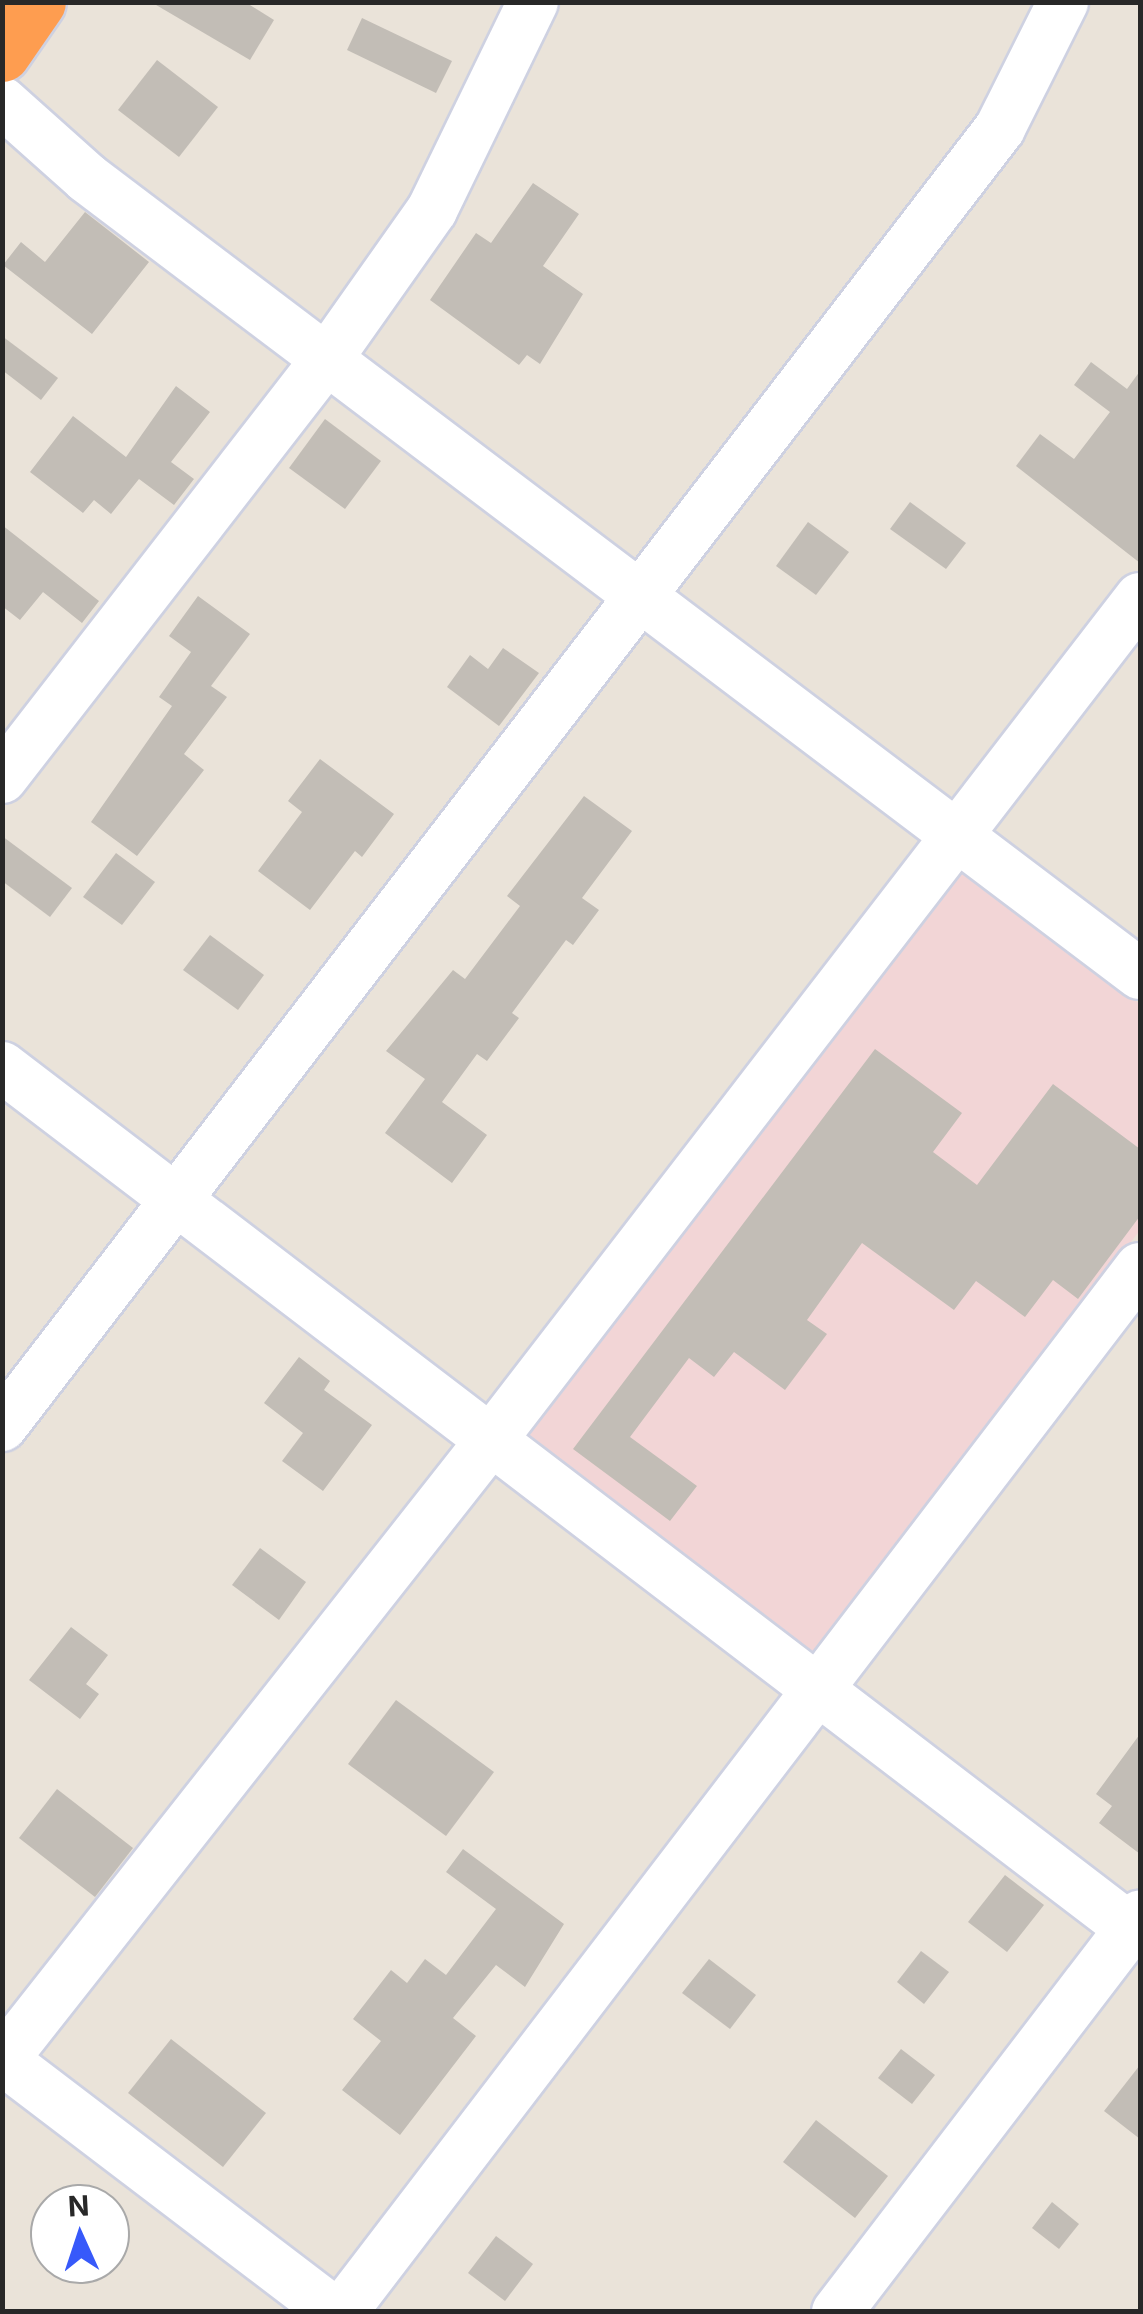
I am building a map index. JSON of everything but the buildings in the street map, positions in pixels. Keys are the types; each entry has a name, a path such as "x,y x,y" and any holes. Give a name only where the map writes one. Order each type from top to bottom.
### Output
{"highway":[{"path":"2,16 12,2"},
{"path":"2,54 38,2"}],"street":[{"path":"2,778 328,356 432,210 533,2"},
{"path":"2,1426 1000,128 1063,2"},
{"path":"2,102 87,178 328,356 1140,974"},
{"path":"334,2312 3,2060 491,1440 1140,598"},
{"path":"2,1067 820,1691 1135,1922 837,2312"},
{"path":"342,2312 1140,1268"}],"shaded area":[{"path":"959,867 1140,1004 1140,1230 817,1658 514,1437"}]}
